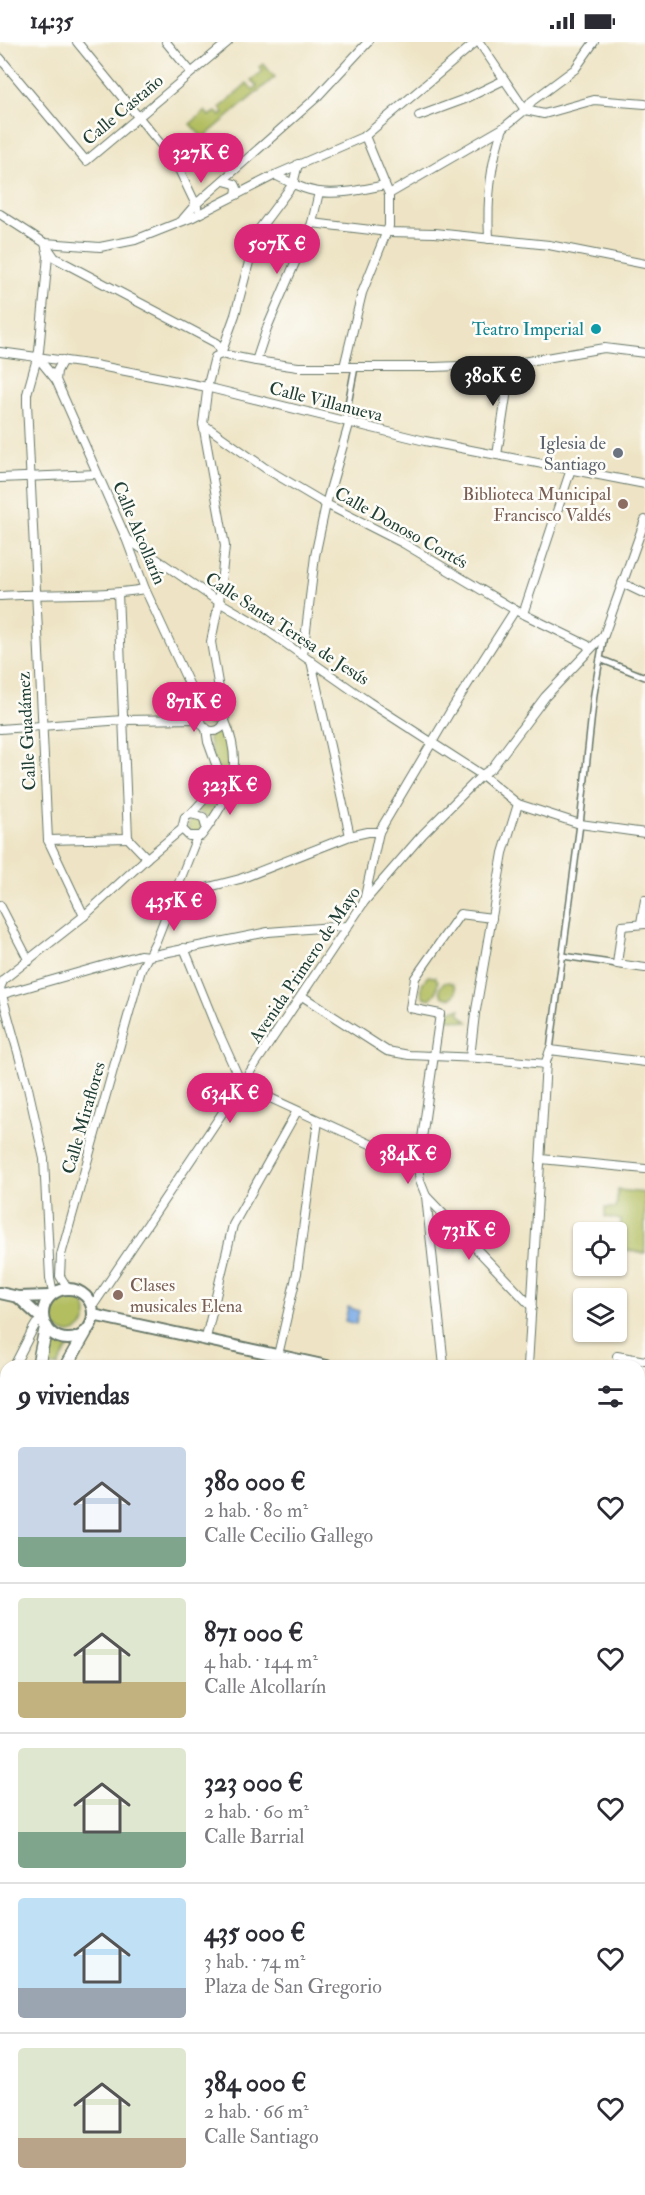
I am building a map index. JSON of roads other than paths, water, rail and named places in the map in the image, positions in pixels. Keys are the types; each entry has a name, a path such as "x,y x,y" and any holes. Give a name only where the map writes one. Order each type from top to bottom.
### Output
{"main road":[{"path":"0,1293 18,1297 37,1297 68,1289 81,1293 97,1309 300,1360"},
{"path":"39,1360 44,1323 43,1308 51,1295"},
{"path":"18,1297 31,1307 57,1337 71,1339 85,1333"},
{"path":"69,1360 91,1324 97,1309"}],"street":[{"path":"77,42 176,163 195,206 201,210 208,210"},
{"path":"166,42 191,72"},
{"name":"Calle Castaño","path":"0,58 86,161 228,42"},
{"path":"180,222 316,98 368,42"},
{"path":"45,243 100,248 135,240 208,210 275,174 365,136 477,42 525,110 544,114 594,100 645,104"},
{"path":"389,194 503,128 525,110 532,101 575,69 594,42"},
{"path":"419,116 465,99 504,80"},
{"path":"489,239 490,185 497,143 503,128"},
{"path":"344,367 362,293 388,232 389,194 365,136"},
{"path":"221,354 257,232 293,184 298,164"},
{"path":"275,174 293,184 319,192 358,190 385,184"},
{"path":"222,182 234,184 237,188 236,195"},
{"path":"222,182 220,193 227,200"},
{"path":"256,361 267,328 312,223 319,192"},
{"path":"0,214 45,243 55,258 130,300 216,343 221,354"},
{"path":"312,223 388,232 435,232 549,245 645,264"},
{"name":"Calle Guadámez","path":"45,243 48,256 38,358 27,394 29,477 48,840 84,916"},
{"path":"218,708 219,689 211,642 219,602 225,546 203,424 215,357 221,354 298,367 477,367 511,364 604,348 645,353"},
{"name":"Calle Villanueva","path":"0,352 63,360 208,388 417,439 645,484"},
{"name":"Calle Alcollarín","path":"38,358 56,380 126,538 145,589 203,714"},
{"path":"56,380 57,371 63,360"},
{"path":"497,455 511,364"},
{"path":"303,655 311,574 347,421 355,367"},
{"name":"Calle Donoso Cortés","path":"203,424 265,468 326,504 403,543 515,610 587,645 589,649"},
{"path":"523,614 571,469"},
{"path":"0,478 97,474"},
{"path":"529,1360 546,1065 563,956 594,694 603,635 645,520"},
{"name":"Calle Santa Teresa de Jesús","path":"126,538 219,602 311,660 369,702 482,775 518,804"},
{"path":"622,583 645,594"},
{"path":"0,596 35,593 118,593 145,589"},
{"path":"118,593 128,838 147,858"},
{"path":"364,902 379,832 432,742 515,610"},
{"name":"Avenida Primero de Mayo","path":"97,1309 339,936 364,902 423,834 482,775 492,768 545,697 603,635"},
{"path":"600,659 645,677"},
{"path":"311,660 350,836"},
{"path":"0,729 203,714 212,707 218,708 223,711 232,738 233,783 222,806 199,837 189,836 182,826"},
{"path":"51,1295 44,1159 28,1088 0,988 2,982 84,916 182,826 185,818 219,783 220,773 208,742 203,714"},
{"path":"206,728 218,730 225,721"},
{"path":"470,1057 502,853 518,804 580,824 645,834"},
{"path":"191,814 203,817 206,827"},
{"path":"174,896 240,879 350,836 379,832"},
{"name":"Calle Miraflores","path":"68,1289 60,1276 59,1264 63,1245 141,970 156,941 199,837"},
{"path":"48,840 128,838"},
{"path":"617,964 622,926 643,924 645,900"},
{"path":"0,905 29,961"},
{"path":"443,1360 426,1196 420,1181 418,1166 436,1056 440,1014 410,1008 415,978 460,914 492,918"},
{"path":"1,994 140,955 149,956 268,932 346,926"},
{"path":"333,927 339,936"},
{"path":"156,941 159,949 164,953"},
{"path":"184,948 219,1036 242,1085 418,1166"},
{"path":"563,956 645,968"},
{"path":"13,973 8,983 13,991"},
{"path":"302,996 387,1051 546,1065"},
{"path":"550,1050 645,1062"},
{"path":"206,1338 233,1226 297,1111"},
{"path":"278,1355 297,1273 318,1121"},
{"path":"541,1159 645,1168"},
{"path":"426,1196 532,1307"},
{"path":"48,1244 63,1245"},
{"path":"37,1297 46,1288 50,1278"},
{"path":"522,1296 534,1287"},
{"path":"31,1307 33,1329"},
{"path":"17,1360 36,1324 44,1323"},
{"path":"616,1356 639,1360"}],"water":[{"path":"348,1307 359,1311 356,1324 345,1321"}],"place":[{"name":"Teatro Imperial","path":"596,329"},
{"name":"Iglesia de Santiago","path":"618,453"},
{"name":"Biblioteca Municipal Francisco Valdés","path":"623,504"},
{"name":"Clases musicales Elena","path":"118,1295"}]}
